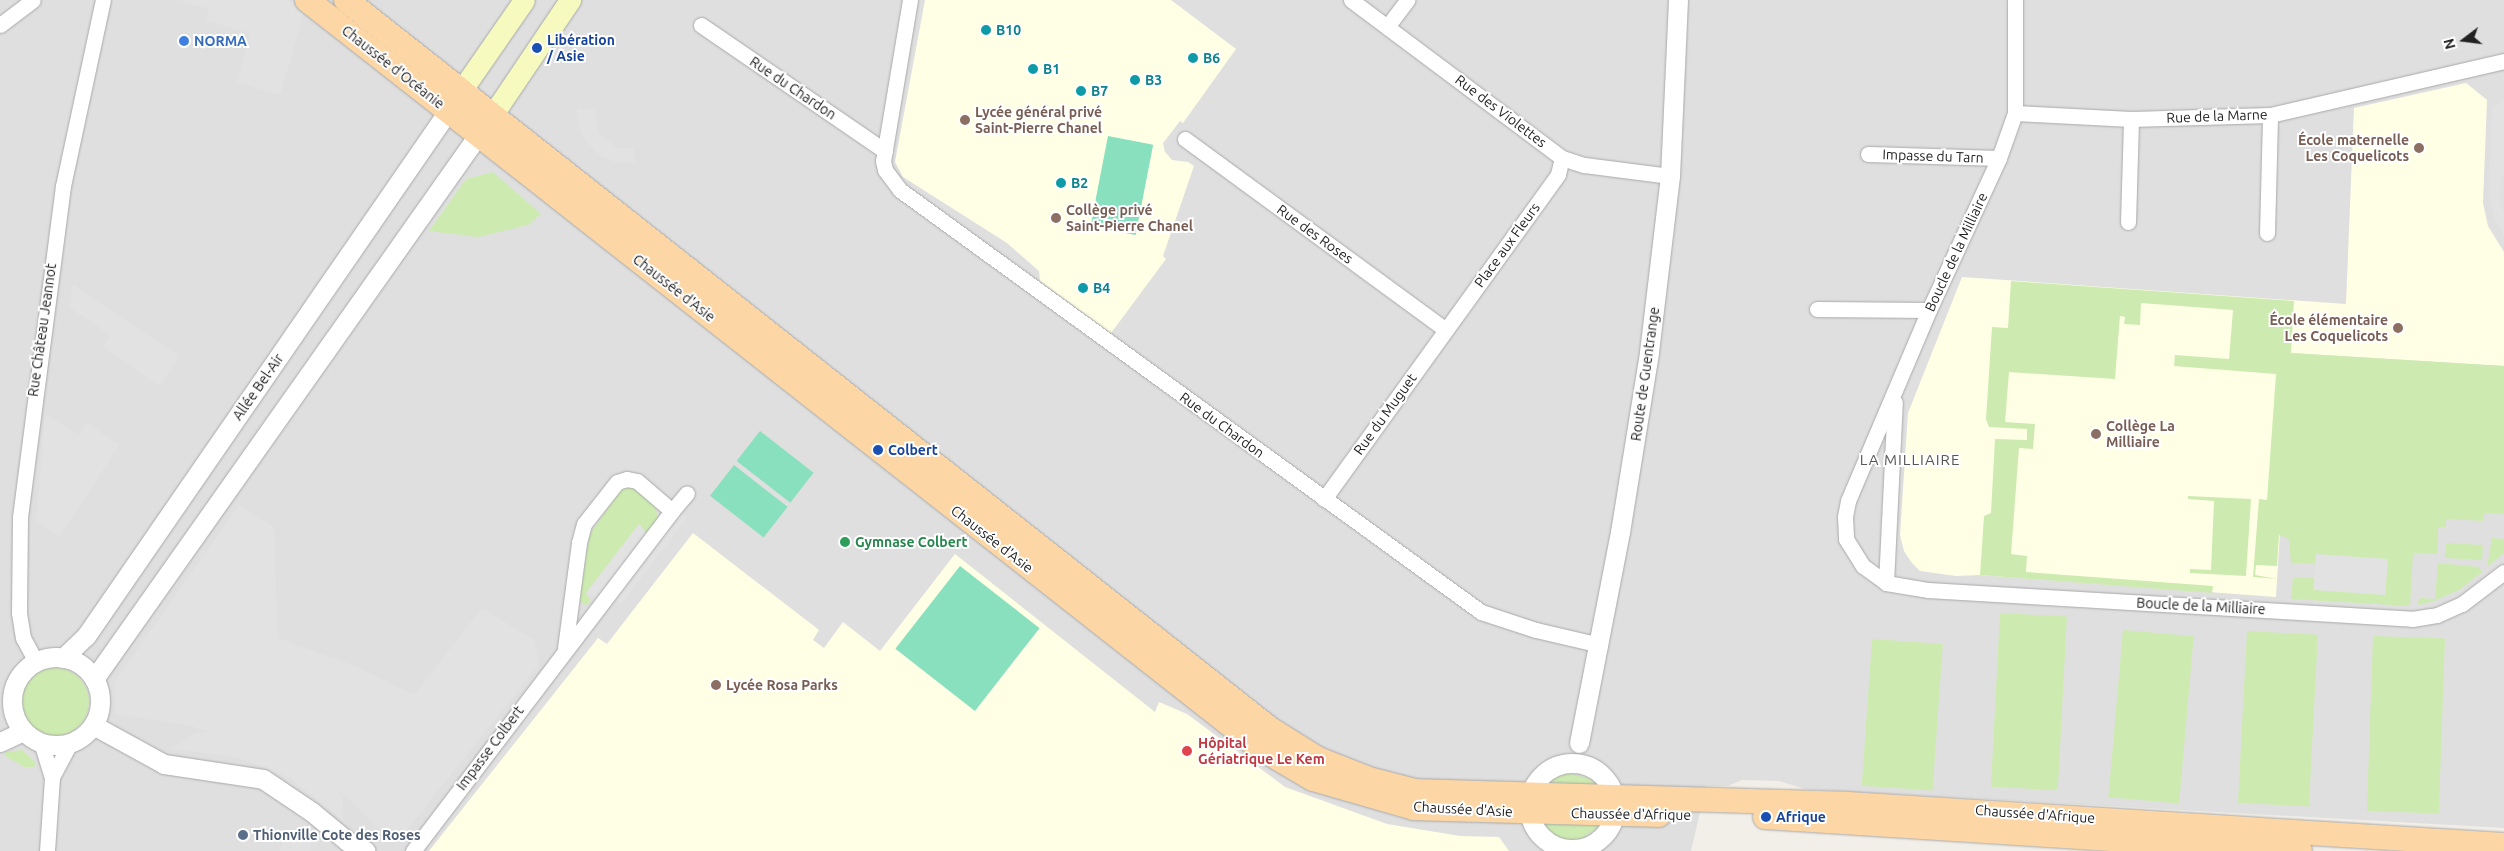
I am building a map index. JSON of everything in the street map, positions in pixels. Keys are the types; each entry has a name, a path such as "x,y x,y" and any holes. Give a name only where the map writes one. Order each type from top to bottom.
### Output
{"main road":[{"name":"Chaussée d'Océanie","path":"307,0 478,135"},
{"name":"Chaussée d'Océanie","path":"346,0 492,115"},
{"path":"448,111 524,0"},
{"path":"478,135 570,0"},
{"name":"Chaussée d'Asie","path":"492,115 1270,729 1318,759 1372,780 1415,791 1530,803"},
{"name":"Chaussée d'Asie","path":"478,135 1260,748 1313,779 1414,808 1530,803 1563,804"},
{"name":"Chaussée d'Afrique","path":"1563,804 1872,822 2300,851"},
{"name":"Chaussée d'Afrique","path":"1614,806 2002,812 2504,845"}],"street":[{"path":"0,24 33,0"},
{"name":"Rue Château Jeannot","path":"36,662 23,638 19,553 20,517 49,276 65,174 103,0"},
{"name":"Rue du Chardon","path":"910,0 884,151 885,170 900,190 1481,612 1536,630 1600,645"},
{"name":"Rue des Violettes","path":"1350,0 1562,158 1584,165 1670,176"},
{"path":"1387,26 1407,0"},
{"name":"Route de Guentrange","path":"1579,743 1600,645 1649,352 1670,176 1678,0"},
{"name":"Boucle de la Milliaire","path":"2015,0 2015,113 1999,158 1929,310 1848,501 1845,517 1846,539 1863,566 1886,583 1956,593 2412,619 2436,615 2462,604 2504,572"},
{"name":"Rue du Chardon","path":"701,25 884,151"},
{"name":"Rue de la Marne","path":"2015,113 2131,119 2270,115 2504,61"},
{"name":"Allée Bel-Air","path":"63,658 86,636 448,111"},
{"path":"2267,233 2270,115"},
{"path":"2128,222 2131,119"},
{"path":"94,679 478,135"},
{"name":"Rue des Roses","path":"1184,139 1446,330"},
{"name":"Impasse du Tarn","path":"1868,154 1999,158"},
{"name":"Place aux Fleurs","path":"1446,330 1558,174 1562,158"},
{"path":"1817,309 1929,310"},
{"name":"Rue du Muguet","path":"1324,499 1446,330"},
{"name":"Boucle de la Milliaire","path":"1886,583 1895,389"},
{"name":"Impasse Colbert","path":"565,648 579,543 584,524 617,482 627,479 637,481 672,511"},
{"name":"Impasse Colbert","path":"412,850 565,648 687,493"},
{"path":"52,776 71,742 93,725 100,702 94,679 81,665 63,658 36,662 16,681 6,698 15,718 24,731 40,742 54,745 71,742"},
{"path":"93,725 164,764 263,779 312,812 350,846 366,851"},
{"path":"0,742 24,731"},
{"path":"40,742 52,776 47,851"},
{"path":"1579,743 1590,765 1603,775 1614,806 1609,829 1595,844 1560,850 1542,845 1530,803 1536,780 1548,768 1565,761 1579,743"},
{"path":"1565,761 1590,765"}],"shaded area":[{"path":"0,0 2504,0 2504,828 1805,789 1779,781 1742,780 1728,786 1706,786 1691,851 0,851"},
{"path":"176,0 287,0 304,13 280,95 237,82 250,33 206,21 209,9"},
{"path":"925,0 1171,0 1236,49 1183,123 1180,121 1163,143 1165,152 1172,160 1188,162 1194,166 1163,256 1166,259 1111,333 1040,281 1039,271 1007,243 903,177 895,162"},
{"name":"Collège La Milliaire","path":"2466,83 2487,100 2483,203 2488,226 2504,252 2504,366 2291,353 2276,597 1980,575 1956,576 1920,571 1912,563 1904,551 1900,535 1908,413 1962,277 2346,304 2354,108"},
{"path":"2504,100 2504,176 2501,174 2500,203 2504,213 2504,235 2495,220 2489,195 2492,107"},
{"path":"577,109 595,110 599,134 617,148 633,148 635,162 615,162 599,155 587,143 579,128"},
{"path":"73,284 179,356 159,386 103,347 110,335 69,307"},
{"path":"45,414 78,435 87,423 119,445 60,537 36,521"},
{"path":"239,505 274,527 278,638 355,666 414,695 482,608 535,641 539,664 406,831 377,828 349,799 324,781 343,797 343,820 290,778 265,767 232,756 172,749 195,733 209,732 190,726 115,714 115,681"},
{"path":"675,509 687,518 621,604 608,593 603,600 586,593 639,524 646,533"},
{"path":"693,533 819,630 813,640 824,648 843,622 880,651 955,554 1155,712 1159,702 1187,714 1285,787 1387,824 1460,836 1499,837 1509,851 429,851 598,638 607,644"},
{"path":"2316,554 2388,559 2385,595 2313,590"},
{"path":"284,831 313,837 310,851 280,851"}],"green space":[{"path":"1108,136 1153,145 1136,235 1090,226"},
{"path":"493,172 541,214 528,225 478,237 429,231 466,179"},
{"path":"2011,281 2294,301 2291,353 2504,366 2504,514 2484,513 2483,521 2446,519 2446,527 2438,527 2437,554 2413,553 2410,606 2291,599 2293,577 2315,578 2315,564 2291,563 2289,539 2279,535 2277,566 2256,565 2255,575 2277,579 2253,577 2259,499 2267,500 2276,374 2174,366 2175,355 2229,359 2233,310 2141,303 2140,325 2124,324 2125,317 2120,316 2115,379 2009,372 2005,422 2035,424 2033,449 2019,448 2011,554 2027,556 2026,572 2213,586 2212,593 1980,575 1984,516 1991,513 1995,439 2027,440 2027,429 1989,427 1986,419 1992,327 2008,328"},
{"path":"760,431 814,473 790,503 737,461"},
{"path":"734,465 788,507 764,538 710,496"},
{"path":"626,488 634,488 654,503 658,518 646,533 639,524 586,593 591,602 585,605 578,600 590,534 620,491"},
{"path":"2188,496 2251,499 2246,576 2190,573 2190,569 2211,570 2214,501 2188,499"},
{"path":"2492,538 2504,539 2504,553 2487,567"},
{"path":"2446,543 2483,545 2482,560 2445,558"},
{"path":"2438,563 2479,567 2482,572 2459,590 2434,601 2418,605 2419,598 2435,599"},
{"path":"960,566 1040,628 975,711 895,649"},
{"path":"2000,613 2067,617 2058,790 1991,787"},
{"path":"2123,630 2194,636 2179,804 2108,797"},
{"path":"2247,631 2318,635 2309,806 2238,803"},
{"path":"2373,636 2445,639 2439,813 2367,811"},
{"path":"1872,639 1943,644 1933,791 1862,786"},
{"path":"55,668 68,671 79,678 86,689 89,702 86,715 79,726 68,733 55,736 42,733 31,726 24,715 21,702 24,689 31,678 42,671"},
{"path":"22,750 36,763 34,767 24,767 5,756 5,752"},
{"path":"1567,773 1588,778 1597,785 1545,785 1557,776"},
{"path":"1543,822 1597,825 1597,828 1579,840 1567,841 1546,831"}],"place":[{"name":"B10","path":"986,30"},
{"name":"NORMA","path":"184,41"},
{"name":"Libération / Asie","path":"537,48"},
{"name":"B6","path":"1193,58"},
{"name":"B1","path":"1033,69"},
{"name":"B3","path":"1135,80"},
{"name":"B7","path":"1081,91"},
{"name":"Lycée général privé Saint-Pierre Chanel","path":"965,120"},
{"name":"École maternelle Les Coquelicots","path":"2419,148"},
{"name":"B2","path":"1061,183"},
{"name":"Collège privé Saint-Pierre Chanel","path":"1056,218"},
{"name":"B4","path":"1083,288"},
{"name":"École élémentaire Les Coquelicots","path":"2398,328"},
{"name":"Collège La Milliaire","path":"2096,434"},
{"name":"Colbert","path":"878,450"},
{"name":"Gymnase Colbert","path":"845,542"},
{"name":"Lycée Rosa Parks","path":"716,685"},
{"name":"Hôpital Gériatrique Le Kem","path":"1187,751"},
{"name":"Afrique","path":"1766,817"},
{"name":"Thionville Cote des Roses","path":"243,835"}],"district":[{"name":"LA MILLIAIRE","path":"1910,460"}]}
